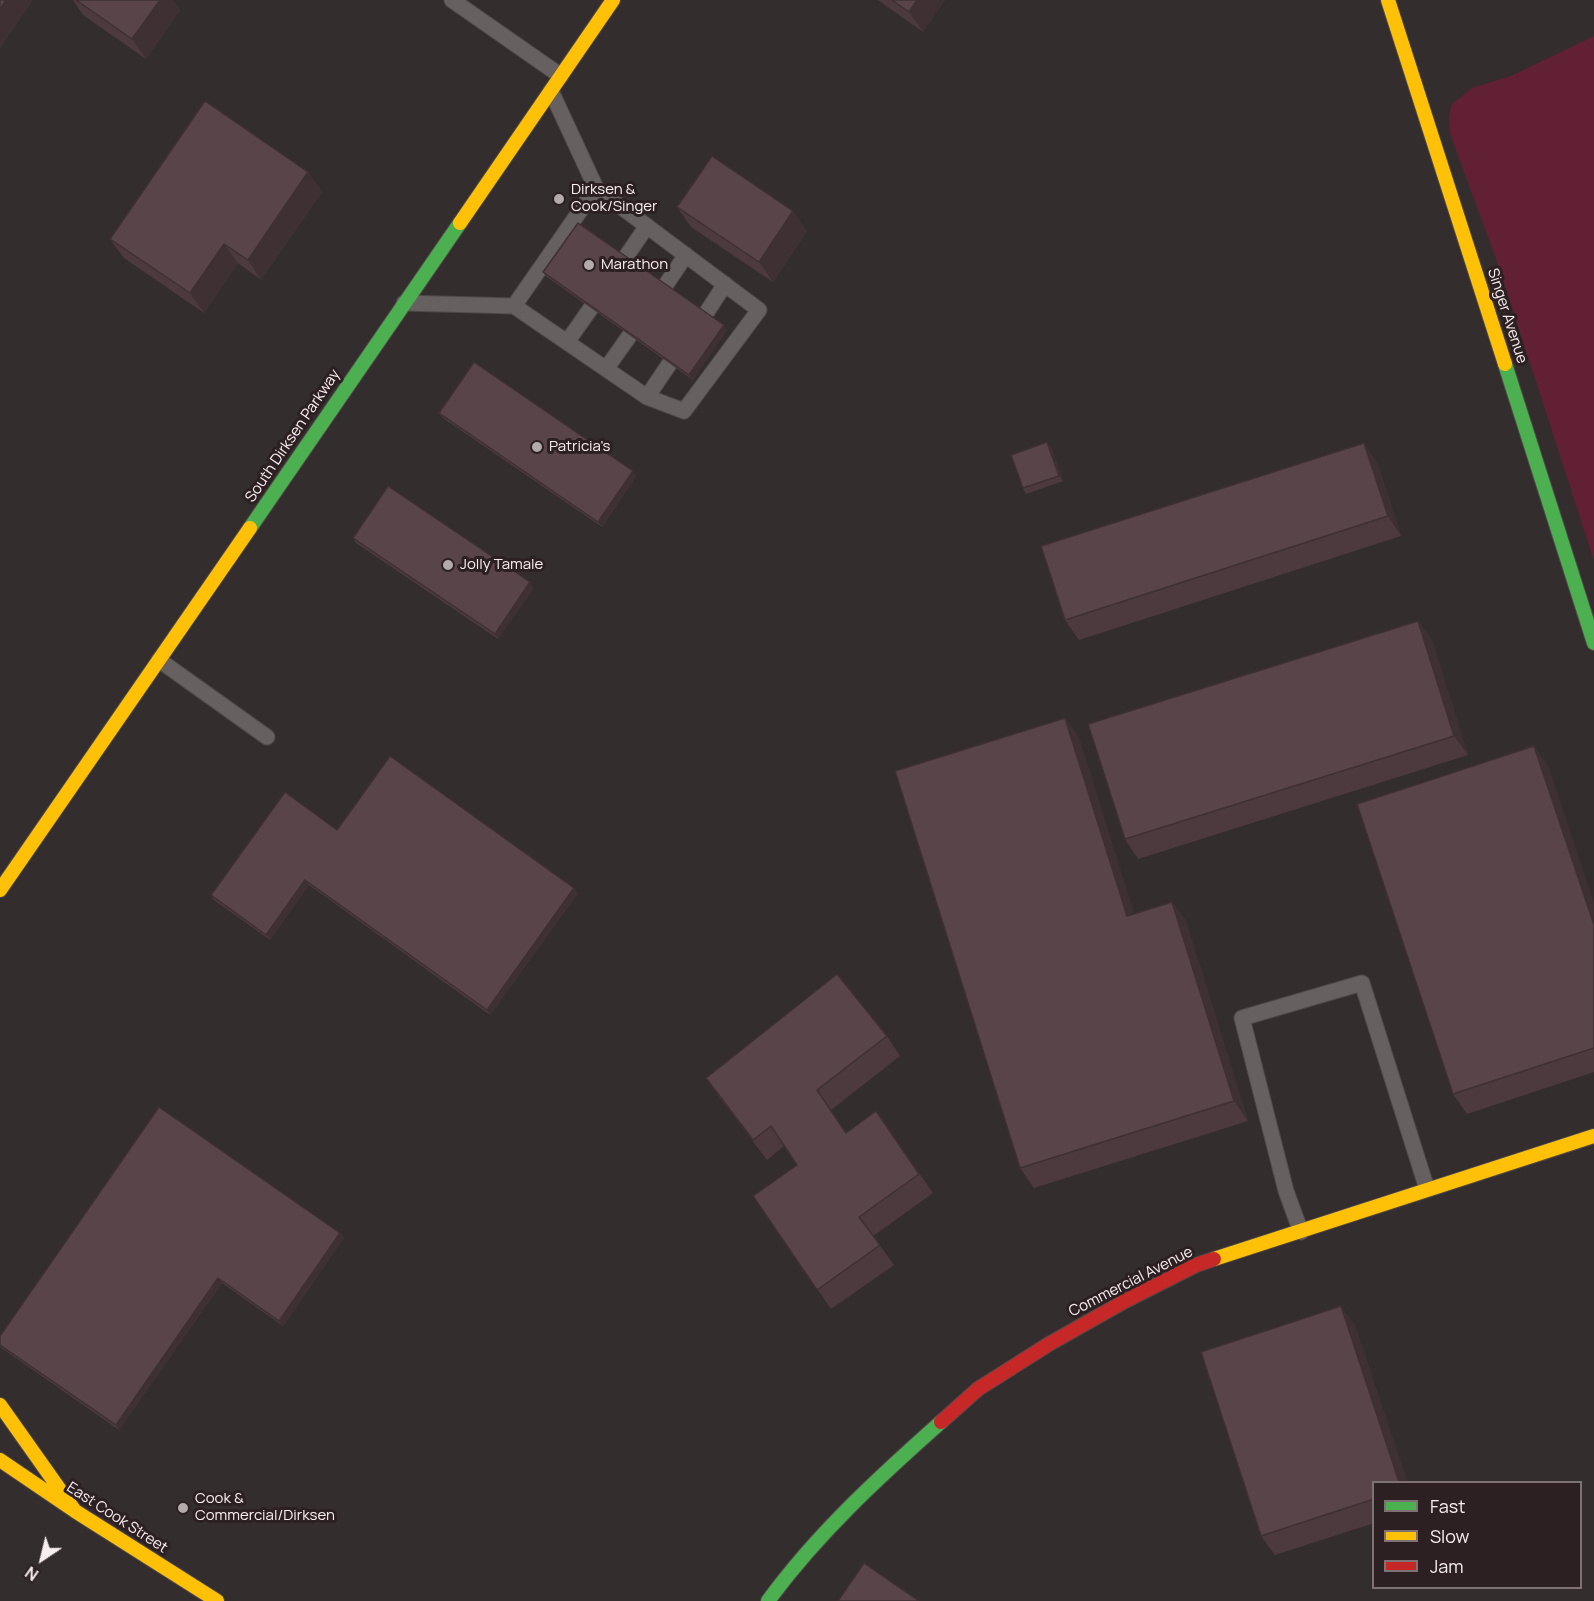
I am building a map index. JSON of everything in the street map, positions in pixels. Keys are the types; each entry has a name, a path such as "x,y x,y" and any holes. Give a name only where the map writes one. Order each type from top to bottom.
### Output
{"street":[{"name":"South Dirksen Parkway","path":"0,890 613,0"},
{"name":"Singer Avenue","path":"1388,0 1594,643"},
{"name":"Commercial Avenue","path":"768,1601 784,1579 840,1516 902,1456 978,1389 1059,1338 1196,1265 1594,1136"},
{"path":"0,1405 75,1511"},
{"name":"East Cook Street","path":"0,1460 75,1511 217,1601"}],"lane":[{"path":"452,0 561,76"},
{"path":"404,303 514,306 647,397 684,411 759,310 596,188 551,90"},
{"path":"514,306 596,188"},
{"path":"625,258 647,226"},
{"path":"665,286 686,255"},
{"path":"705,315 725,284"},
{"path":"567,342 591,308"},
{"path":"606,369 630,335"},
{"path":"647,397 670,363"},
{"path":"159,660 267,737"},
{"path":"1301,1232 1287,1191 1242,1018 1362,983 1427,1190"}],"shaded area":[{"path":"1594,36 1594,561 1498,264 1450,134 1449,119 1451,105 1472,88 1511,76"}],"building":[{"path":"0,0 6,0 0,9"},
{"path":"76,0 160,0 132,39"},
{"path":"892,0 917,0 909,12"},
{"path":"205,101 308,172 248,260 224,244 190,293 110,239"},
{"path":"712,156 793,211 759,262 677,207"},
{"path":"578,223 724,325 689,375 543,272"},
{"path":"474,362 633,471 598,522 439,413"},
{"path":"1047,442 1059,476 1023,488 1011,455"},
{"path":"1364,443 1388,516 1065,620 1041,546"},
{"path":"388,486 530,582 495,634 353,538"},
{"path":"1418,621 1454,736 1125,839 1088,724"},
{"path":"1065,718 1127,916 1172,902 1234,1101 1020,1168 895,771"},
{"path":"1534,746 1594,925 1594,1048 1453,1094 1357,804"},
{"path":"390,756 574,888 487,1010 305,880 266,935 211,895 285,792 337,830"},
{"path":"837,974 887,1036 817,1090 846,1133 876,1111 919,1174 859,1217 880,1245 817,1290 753,1196 797,1165 771,1126 753,1140 706,1078"},
{"path":"159,1107 340,1233 279,1321 218,1278 116,1425 0,1345 0,1336"},
{"path":"1341,1306 1399,1481 1372,1481 1372,1500 1261,1536 1201,1352"},
{"path":"864,1563 919,1601 838,1601"}],"traffic: fast":[{"path":"250,528 460,223"},
{"path":"1505,364 1594,643"},
{"path":"768,1601 828,1529 941,1422"}],"traffic: slow":[{"path":"460,223 613,0"},
{"path":"1388,0 1505,364"},
{"path":"0,890 250,528"},
{"path":"1214,1259 1594,1136"},
{"path":"0,1405 75,1511"},
{"path":"0,1460 75,1511 217,1601"}],"traffic: jam":[{"path":"941,1422 978,1389 1049,1344 1125,1301 1196,1265 1214,1259"}],"place":[{"name":"Dirksen & Cook/Singer","path":"559,199"},
{"name":"Marathon","path":"589,265"},
{"name":"Patricia's","path":"537,447"},
{"name":"Jolly Tamale","path":"448,565"},
{"name":"Cook & Commercial/Dirksen","path":"183,1508"}]}
